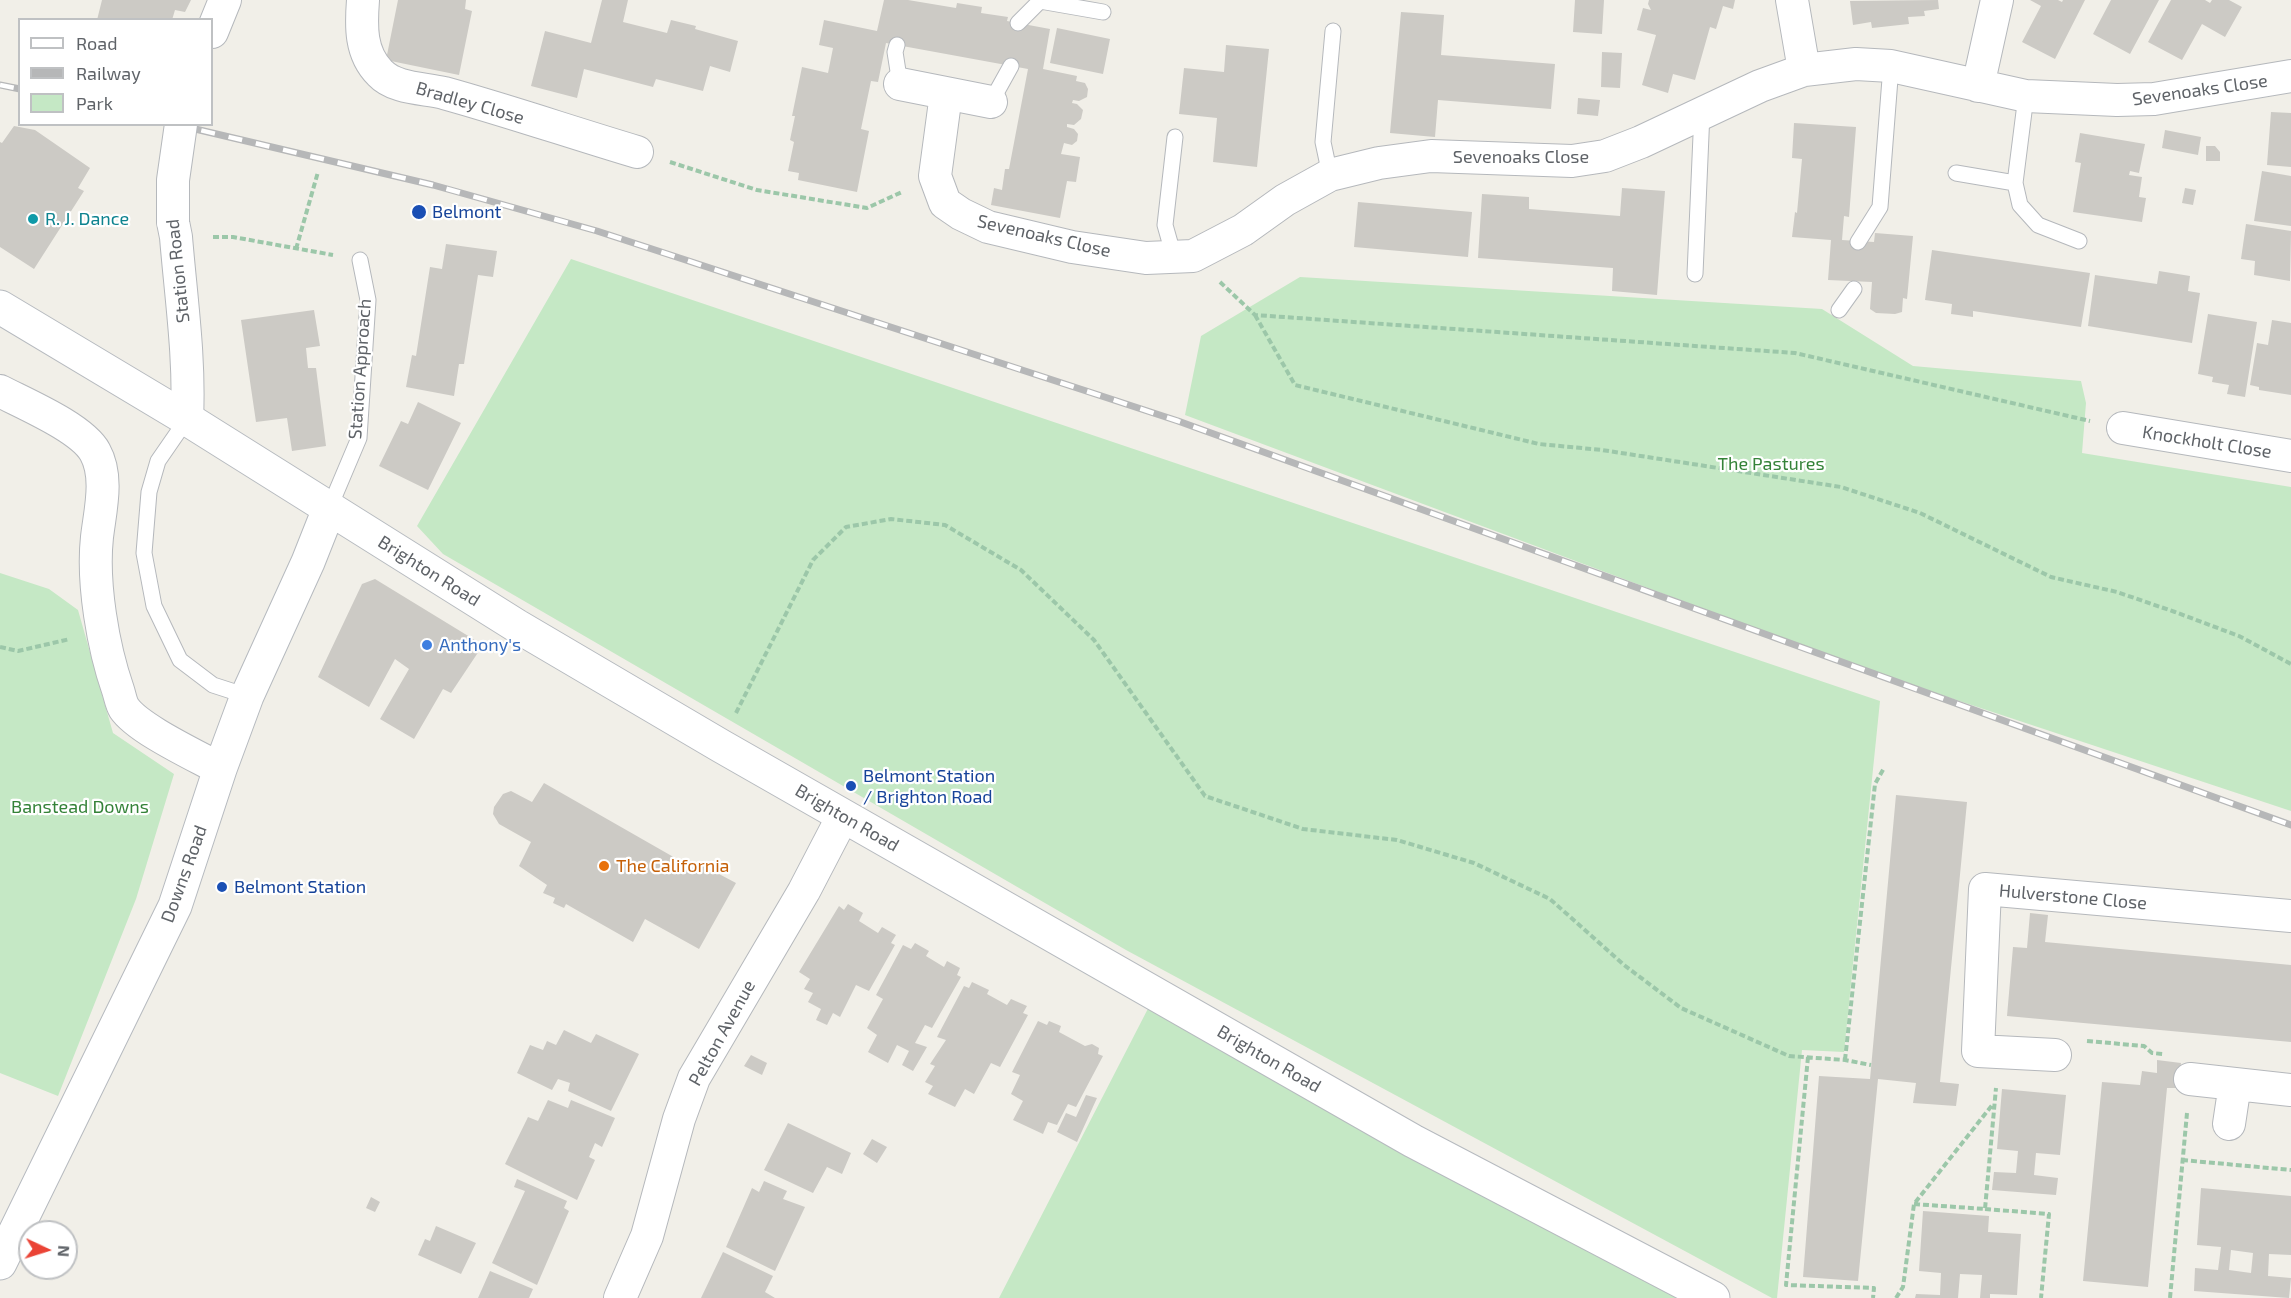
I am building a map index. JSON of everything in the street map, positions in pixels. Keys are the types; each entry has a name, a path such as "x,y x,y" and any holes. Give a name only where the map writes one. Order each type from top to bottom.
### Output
{"main road":[{"name":"Brighton Road","path":"0,308 188,419 517,626 721,746 1413,1141 1713,1298"},
{"name":"Downs Road","path":"0,1263 176,906 220,769 247,696 308,562 329,509"}],"street":[{"path":"213,30 225,0"},
{"name":"Bradley Close","path":"363,0 361,30 365,49 372,64 381,75 394,82 443,93 637,152"},
{"path":"1792,0 1804,70"},
{"path":"1978,86 1997,0"},
{"name":"Sevenoaks Close","path":"946,94 935,176 945,203 961,214 988,227 1072,247 1146,258 1184,257 1243,230 1285,200 1330,176 1379,163 1431,156 1572,161 1605,156 1641,142 1760,86 1804,70 1856,64 1891,66 2026,96 2065,99 2154,99 2291,76"},
{"path":"900,84 991,102"},
{"name":"Station Road","path":"181,126 173,180 173,222 189,389 188,419"},
{"path":"0,391 76,431 95,451 101,469 102,487 95,557 103,632 110,668 124,708 141,723 178,747 220,769"},
{"name":"Knockholt Close","path":"2123,428 2291,456"},
{"name":"Pelton Avenue","path":"620,1298 647,1236 679,1119 694,1078 804,891 843,816"},
{"name":"Hulverstone Close","path":"2055,1055 1978,1051 1985,889 2291,916"},
{"path":"2190,1079 2291,1090"},
{"path":"2229,1124 2235,1084"}],"lane":[{"path":"1018,23 1040,1 1103,12"},
{"path":"1330,176 1323,142 1333,31"},
{"path":"897,45 900,84"},
{"path":"991,102 1011,66"},
{"path":"1858,242 1880,207 1891,66"},
{"path":"2026,96 2015,183 2020,205 2038,225 2079,241"},
{"path":"1695,274 1702,112"},
{"path":"1175,136 1166,225 1184,257"},
{"path":"1956,173 2015,183"},
{"name":"Station Approach","path":"329,509 359,438 368,300 360,260"},
{"path":"1839,310 1854,289"},
{"path":"188,419 158,461 149,492 144,553 154,606 180,660 213,685 247,696"}],"path":[{"path":"637,152 757,190 867,208 935,176"},
{"path":"296,249 318,172"},
{"path":"233,237 360,260"},
{"path":"1184,257 1255,315 1295,385 1539,444 1602,450 1841,487 1920,513 2051,577 2117,592 2239,636 2291,664"},
{"path":"1255,315 1795,352 2123,428"},
{"path":"721,746 748,686 813,560 846,527 891,519 945,525 1021,570 1094,640 1205,796 1303,829 1397,840 1474,863 1550,899 1623,965 1682,1008 1789,1056 1845,1060 1871,1065"},
{"path":"0,647 18,651 103,632"},
{"path":"1845,1060 1875,784 1884,768"},
{"path":"2055,1055 2078,1041 2144,1046 2152,1053 2192,1057 2170,1298"},
{"path":"1985,1209 2000,1052"},
{"path":"1808,1057 1786,1285 1874,1288 1873,1298"},
{"path":"1896,1298 1903,1287 1914,1204 1995,1102"},
{"path":"2182,1160 2291,1170"},
{"path":"1914,1204 2049,1214 2041,1298"}],"green space":[{"path":"571,259 1880,701 1844,1052 1802,1050 1777,1298 1772,1298 1126,950 443,554 417,526"},
{"name":"The Pastures","path":"1300,277 1822,309 1913,366 2081,381 2086,403 2082,453 2291,487 2291,811 1878,674 1185,415 1201,336"},
{"name":"Banstead Downs","path":"0,573 49,589 78,610 113,733 174,774 136,899 58,1096 0,1073"},
{"path":"1155,995 1713,1298 999,1298"}],"building":[{"path":"102,0 191,0 185,12 175,10 173,18 98,18"},
{"path":"398,0 466,0 465,9 472,11 459,75 386,60"},
{"path":"602,0 628,0 623,22 667,33 671,20 738,41 730,72 710,66 703,91 656,79 653,87 584,69 577,98 531,86 545,31 591,43"},
{"path":"884,0 908,0 956,8 957,3 982,7 981,13 1008,17 1007,21 1050,29 1043,69 1077,76 1076,81 1085,83 1088,89 1087,97 1079,101 1073,100 1072,103 1077,104 1083,110 1081,119 1074,125 1067,124 1067,127 1074,129 1078,134 1077,141 1072,145 1064,143 1061,154 1080,157 1076,182 1067,181 1060,218 991,205 994,188 1002,190 1005,169 1009,169 1028,69 886,43 878,82 871,81 861,129 869,131 857,192 798,180 799,173 788,171 794,142 790,140 795,116 792,116 802,67 828,73 833,48 819,45 824,20 877,31"},
{"path":"1575,0 1604,0 1602,34 1573,32"},
{"path":"1649,0 1735,0 1733,9 1723,6 1716,29 1710,27 1695,80 1673,74 1668,93 1642,85 1656,35 1637,30 1643,8 1651,10"},
{"path":"1938,0 1939,9 1924,11 1925,16 1908,17 1909,24 1872,28 1871,22 1853,25 1850,1"},
{"path":"2030,0 2062,2 2063,0 2085,0 2055,59 2022,42 2041,6"},
{"path":"2111,0 2159,0 2130,54 2093,34"},
{"path":"2171,0 2205,0 2210,3 2212,0 2229,0 2242,7 2225,37 2202,24 2182,60 2148,42"},
{"path":"1401,12 1444,15 1441,55 1555,64 1551,109 1438,100 1435,137 1390,133"},
{"path":"1057,28 1110,39 1103,74 1050,63"},
{"path":"1226,45 1269,49 1257,167 1213,162 1217,118 1179,114 1184,68 1224,72"},
{"path":"1602,52 1622,53 1620,88 1601,87"},
{"path":"1578,98 1600,100 1598,116 1577,114"},
{"path":"2271,112 2291,113 2291,167 2267,165"},
{"path":"1794,123 1856,127 1849,217 1844,216 1842,240 1874,242 1875,233 1913,236 1907,299 1903,298 1902,312 1876,313 1870,309 1872,282 1828,280 1831,240 1792,237 1795,212 1797,213 1802,159 1792,158"},
{"name":"R. J. Dance","path":"14,126 35,130 90,168 78,188 84,191 34,269 0,247 0,142 2,143"},
{"path":"2165,130 2201,137 2198,155 2162,148"},
{"path":"2080,133 2145,144 2139,173 2130,171 2129,175 2142,177 2139,197 2146,198 2142,222 2073,212 2081,163 2075,162"},
{"path":"2206,146 2215,146 2220,152 2220,161 2206,161"},
{"path":"2262,171 2291,176 2291,226 2254,221"},
{"path":"1622,188 1665,191 1657,295 1612,291 1613,268 1478,258 1482,194 1529,197 1529,209 1620,216"},
{"path":"2185,188 2196,190 2193,205 2182,203"},
{"path":"1358,202 1472,212 1468,257 1354,247"},
{"path":"2246,224 2291,231 2290,281 2254,275 2255,261 2241,259"},
{"path":"446,244 497,251 493,277 478,275 464,364 459,364 454,396 406,387 412,355 416,356 430,267 442,269"},
{"path":"1932,250 2090,273 2081,327 1973,311 1973,317 1951,314 1952,304 1925,300"},
{"path":"2159,271 2190,276 2188,291 2200,293 2192,343 2088,326 2095,275 2157,284"},
{"path":"314,310 320,346 306,348 308,368 316,368 326,446 292,451 287,418 256,422 241,320"},
{"path":"2208,314 2257,322 2245,397 2227,394 2229,385 2212,382 2213,377 2198,374"},
{"path":"2272,320 2291,323 2291,395 2259,390 2259,387 2250,385 2257,343 2268,345"},
{"path":"418,402 461,423 428,490 379,466 401,421 408,424"},
{"path":"375,579 483,645 451,693 443,689 414,739 380,719 409,669 395,659 369,707 318,677 362,584"},
{"name":"The California","path":"544,783 698,871 702,865 736,883 699,949 645,919 633,942 566,904 564,908 553,903 555,898 543,893 547,885 519,866 531,842 499,824 493,814 494,807 503,794 511,791 532,802"},
{"path":"1896,795 1967,802 1940,1082 1959,1084 1956,1106 1913,1103 1916,1083 1878,1079 1858,1281 1803,1277 1819,1076 1870,1079"},
{"path":"848,904 863,913 859,921 878,933 882,927 896,935 891,943 895,945 869,991 856,985 840,1017 833,1013 827,1025 816,1020 821,1009 808,1002 813,993 804,989 810,979 799,972 839,906 844,910"},
{"path":"2030,913 2048,915 2045,942 2291,965 2291,1042 2007,1016 2013,947 2027,948"},
{"path":"915,943 929,951 926,956 944,967 947,961 960,968 957,975 961,977 932,1028 925,1025 915,1043 927,1047 913,1071 902,1065 909,1051 897,1045 888,1063 868,1052 877,1035 867,1028 883,999 876,995 903,945 911,949"},
{"path":"972,982 989,990 987,994 1007,1005 1011,999 1027,1006 1023,1013 1028,1015 1000,1067 991,1063 974,1094 965,1089 955,1107 928,1094 933,1086 925,1082 935,1066 930,1064 946,1040 937,1037 964,986 969,988"},
{"path":"1038,1021 1047,1025 1049,1021 1061,1026 1059,1032 1085,1046 1092,1044 1099,1048 1098,1054 1103,1056 1076,1107 1068,1104 1057,1125 1048,1122 1043,1134 1013,1120 1023,1101 1011,1094 1020,1075 1012,1072"},
{"path":"564,1030 591,1043 596,1034 639,1054 611,1111 568,1091 570,1083 558,1079 552,1090 517,1073 530,1045 543,1050 547,1041 556,1045"},
{"path":"751,1055 767,1063 762,1075 744,1066"},
{"path":"2157,1060 2181,1063 2178,1088 2167,1088 2148,1287 2083,1281 2102,1082 2140,1085 2142,1071 2157,1073"},
{"path":"2002,1089 2066,1095 2060,1155 2036,1153 2034,1175 2058,1178 2056,1195 1992,1190 1994,1172 2016,1173 2018,1151 1997,1149"},
{"path":"1086,1095 1097,1098 1077,1142 1057,1132 1066,1113 1076,1117"},
{"path":"548,1100 568,1108 571,1100 615,1118 602,1147 595,1143 589,1157 595,1160 577,1200 505,1164 528,1117 538,1121"},
{"path":"788,1123 851,1153 842,1174 827,1167 813,1193 764,1170"},
{"path":"872,1139 887,1147 877,1163 863,1154"},
{"path":"517,1179 567,1201 564,1208 569,1211 537,1285 492,1263 525,1191 514,1187"},
{"path":"764,1181 787,1191 783,1199 805,1207 775,1271 726,1247 752,1188 759,1192"},
{"path":"2201,1188 2291,1196 2291,1255 2269,1254 2268,1276 2291,1278 2289,1298 2194,1291 2195,1268 2218,1270 2221,1247 2197,1245","holes":["2231,1250 2253,1253 2251,1273 2229,1270"]},
{"path":"371,1197 380,1202 375,1212 366,1208"},
{"path":"1923,1211 1989,1216 1988,1232 2021,1234 2017,1295 1990,1294 1990,1298 1980,1298 1982,1275 1960,1274 1958,1298 1915,1298 1916,1294 1940,1295 1941,1273 1919,1271"},
{"path":"436,1226 476,1243 461,1274 418,1255 425,1239 430,1241"},
{"path":"723,1252 773,1276 765,1292 775,1298 701,1298"},
{"path":"490,1271 533,1289 529,1298 478,1298"}],"railway":[{"path":"0,85 18,89"},
{"path":"182,126 433,185 597,231 1178,421 2291,825"}],"place":[{"name":"Belmont","path":"419,212"},
{"name":"R. J. Dance","path":"33,219"},
{"name":"Anthony's","path":"427,645"},
{"name":"Belmont Station / Brighton Road","path":"851,786"},
{"name":"The California","path":"604,866"},
{"name":"Belmont Station","path":"222,887"}]}
